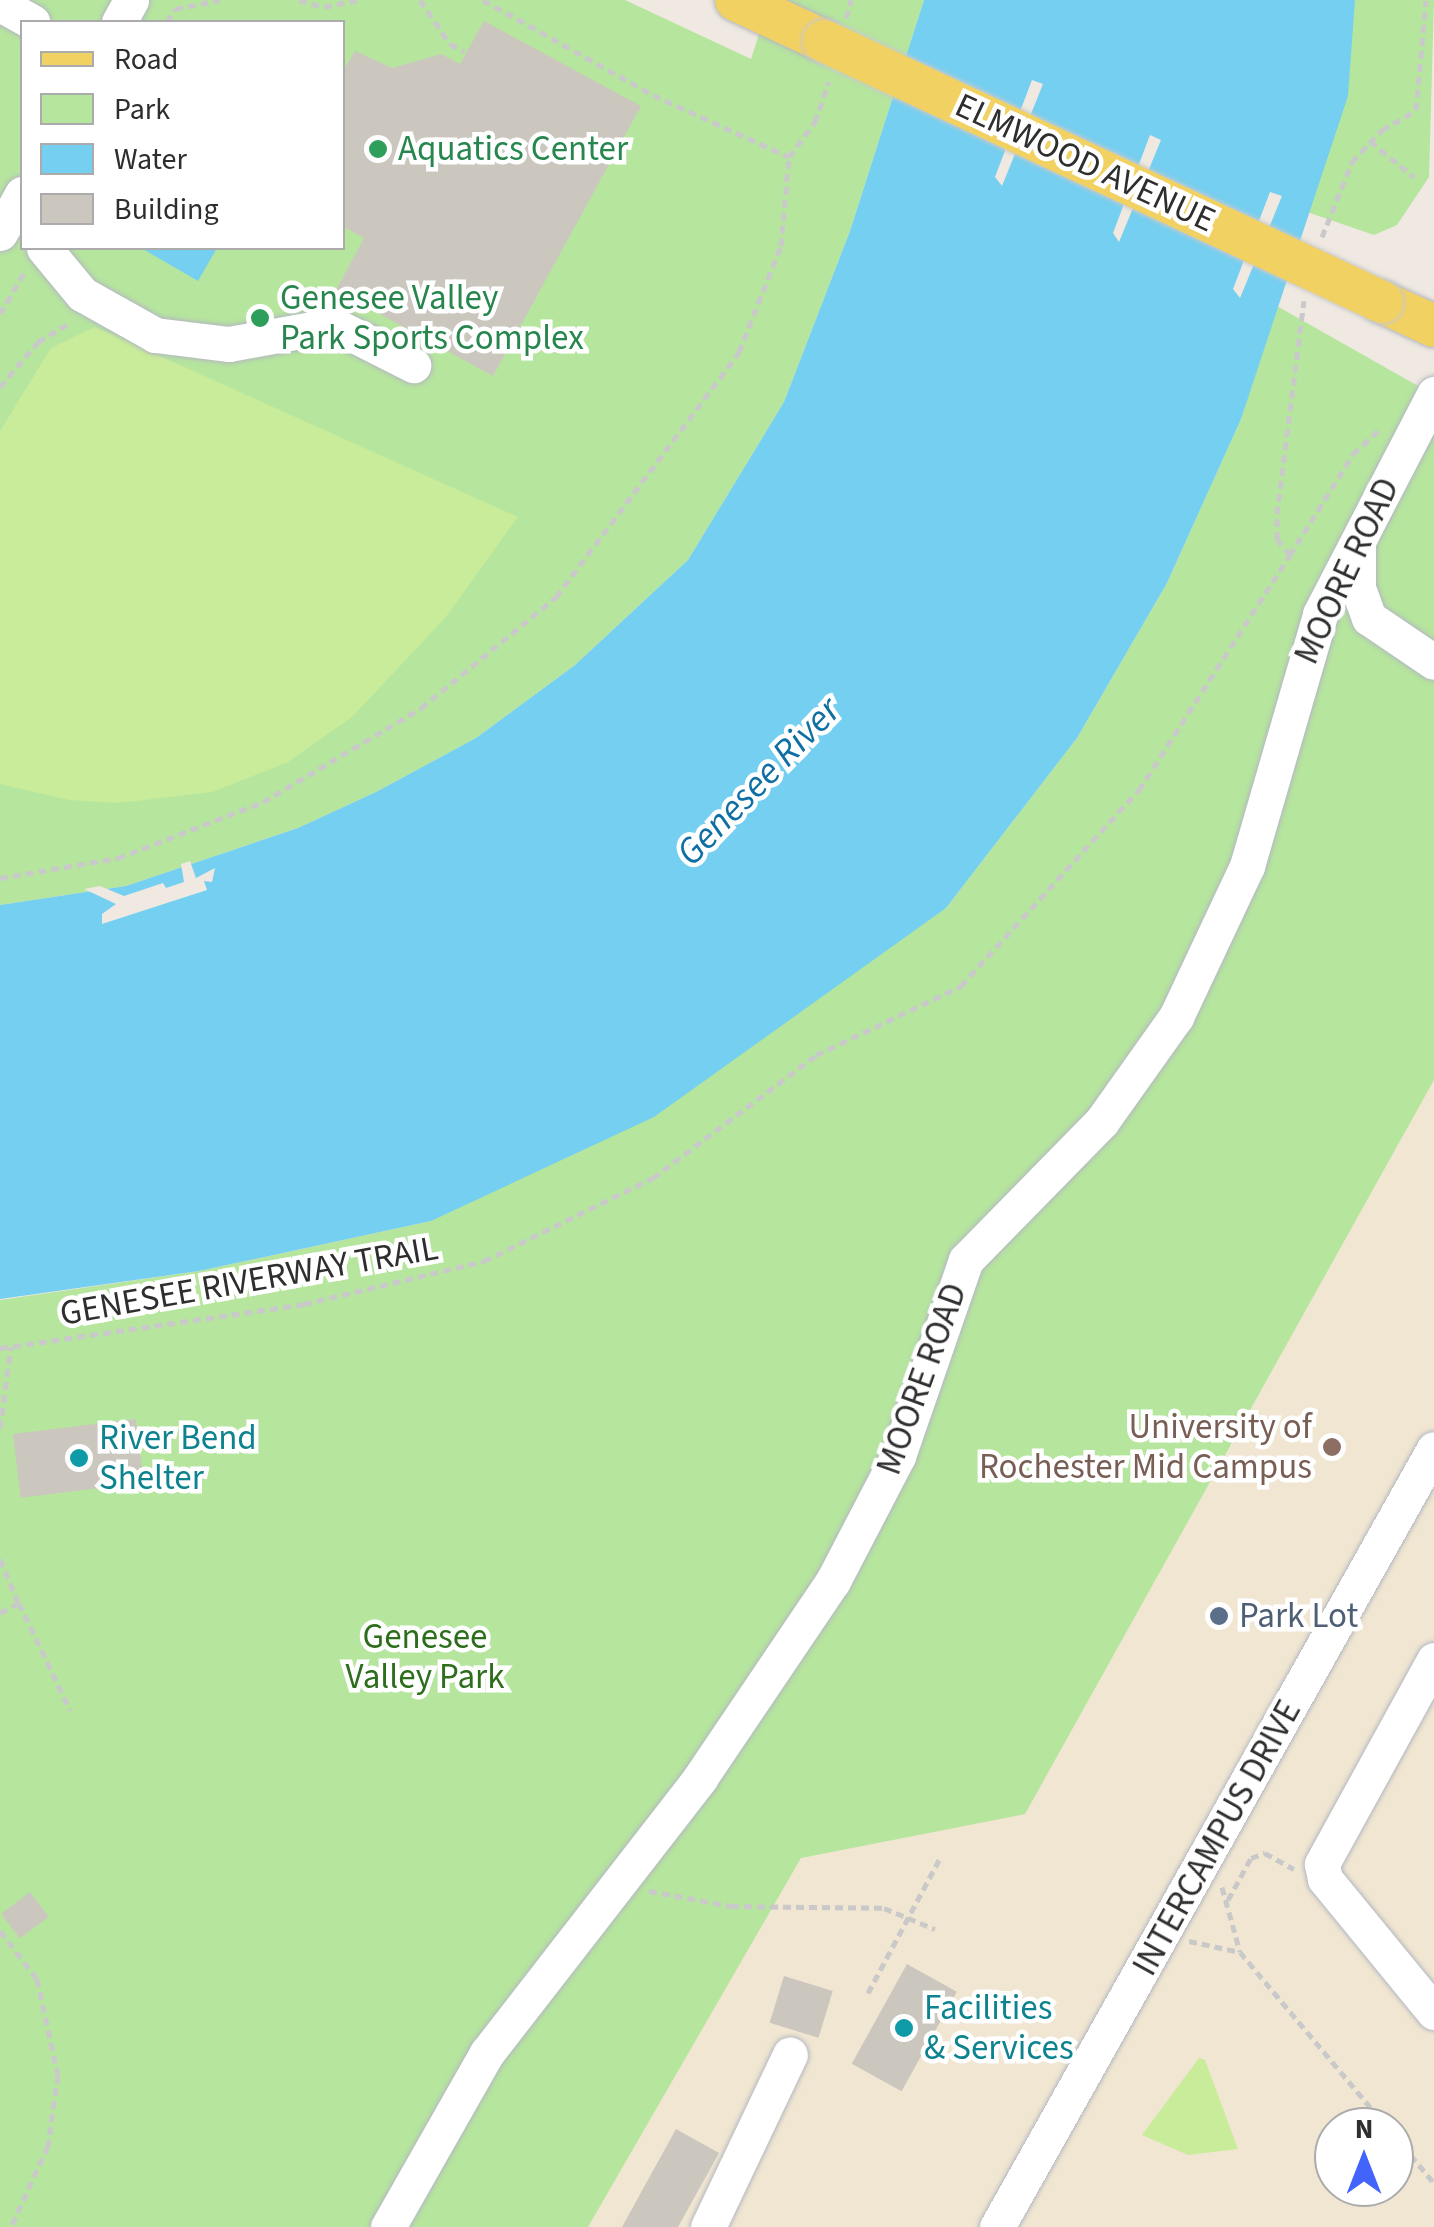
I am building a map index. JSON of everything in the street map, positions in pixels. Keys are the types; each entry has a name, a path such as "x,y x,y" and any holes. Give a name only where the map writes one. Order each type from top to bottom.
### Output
{"main road":[{"name":"ELMWOOD AVENUE","path":"736,0 833,49 1434,326"}],"street":[{"path":"1,2 29,20"},
{"path":"43,250 99,307 155,334 200,343 256,342 334,325 413,365"},
{"name":"MOORE ROAD","path":"388,2227 487,2053 626,1876 733,1731 869,1518 911,1424 966,1260 1102,1121 1196,981 1246,866 1310,637 1434,394"},
{"path":"1360,533 1356,570 1370,618 1434,662"},
{"name":"INTERCAMPUS DRIVE","path":"998,2227 1434,1449"},
{"path":"1434,1660 1322,1864 1325,1879 1434,2012"},
{"path":"708,2227 790,2054"}],"path":[{"path":"164,0 175,10"},
{"path":"168,20 175,10 220,0"},
{"path":"299,0 338,7 357,0"},
{"path":"420,0 450,44 464,51"},
{"path":"483,0 668,102 789,158"},
{"path":"0,878 118,858 264,802 421,708 556,597 739,352 782,246 789,158 816,122 833,49 851,0"},
{"path":"1319,249 1342,178 1370,142 1416,110 1426,0"},
{"path":"1370,142 1414,177"},
{"path":"0,314 23,273 23,250"},
{"path":"1290,555 1277,539 1278,514 1297,334 1310,282"},
{"path":"0,387 38,342 99,307"},
{"name":"GENESEE RIVERWAY TRAIL","path":"0,1348 304,1304 484,1261 653,1178 816,1055 944,998 1139,790 1354,454 1396,413"},
{"path":"0,1428 10,1347"},
{"path":"0,1559 70,1710"},
{"path":"0,1613 19,1604"},
{"path":"1228,1900 1251,1858 1265,1852 1299,1872"},
{"path":"868,1992 941,1856"},
{"path":"626,1876 652,1892 710,1904 884,1908 935,1928"},
{"path":"1211,1879 1228,1900 1240,1952 1370,2107"},
{"path":"0,1932 37,1979 58,2075 48,2146 10,2227"},
{"path":"1164,1935 1240,1952"},
{"path":"1414,2159 1434,2183"}],"shaded area":[{"name":"University of Rochester Mid Campus","path":"1434,1080 1434,2227 588,2227 801,1857 1025,1814"}],"green space":[{"path":"0,0 625,0 751,59 770,0 924,0 850,231 784,402 688,560 575,665 476,738 376,792 298,828 126,886 0,905"},
{"path":"1355,0 1434,0 1429,177 1397,225 1374,235 1307,212 1322,174"},
{"name":"Genesee Valley Park","path":"1275,305 1434,395 1434,1080 1025,1814 801,1858 588,2227 0,2227 0,1300 199,1271 431,1221 946,908 1077,738 1167,583 1241,419"},
{"path":"95,327 518,517 445,618 352,717 288,762 212,792 118,803 69,800 0,784 0,431 51,348"},
{"path":"1199,2058 1205,2060 1238,2149 1188,2155 1142,2135"}],"water":[{"name":"Genesee River","path":"924,0 1355,0 1348,96 1241,419 1167,583 1077,738 946,908 654,1117 431,1221 199,1271 0,1299 0,905 126,886 298,828 376,792 476,738 575,665 688,560 784,402 850,231","holes":["1032,80 1043,84 1002,186 995,177","1150,135 1161,140 1119,242 1113,233","1270,192 1282,196 1240,298 1233,289"]},
{"path":"144,250 216,250 198,281"}],"pier":[{"path":"190,861 196,878 215,868 212,882 204,881 207,890 102,924 102,914 116,904 84,889 100,886 124,896 163,883 166,888 184,882 181,864"}],"building":[{"path":"484,21 641,106 493,376 336,290 364,238 345,228 345,68 355,51 392,68 441,54 460,64"},
{"name":"River Bend Shelter","path":"136,1419 144,1483 21,1498 13,1434"},
{"path":"30,1892 49,1917 20,1938 1,1914"},
{"name":"Facilities & Services","path":"907,1964 957,1992 902,2091 852,2064"},
{"path":"784,1976 833,1991 818,2038 770,2023"},
{"path":"676,2129 719,2153 678,2227 622,2227"}],"place":[{"name":"Aquatics Center","path":"378,149"},
{"name":"Genesee Valley Park Sports Complex","path":"260,318"},
{"name":"University of Rochester Mid Campus","path":"1332,1447"},
{"name":"River Bend Shelter","path":"79,1458"},
{"name":"Park Lot","path":"1219,1616"},
{"name":"Facilities & Services","path":"904,2028"}]}
